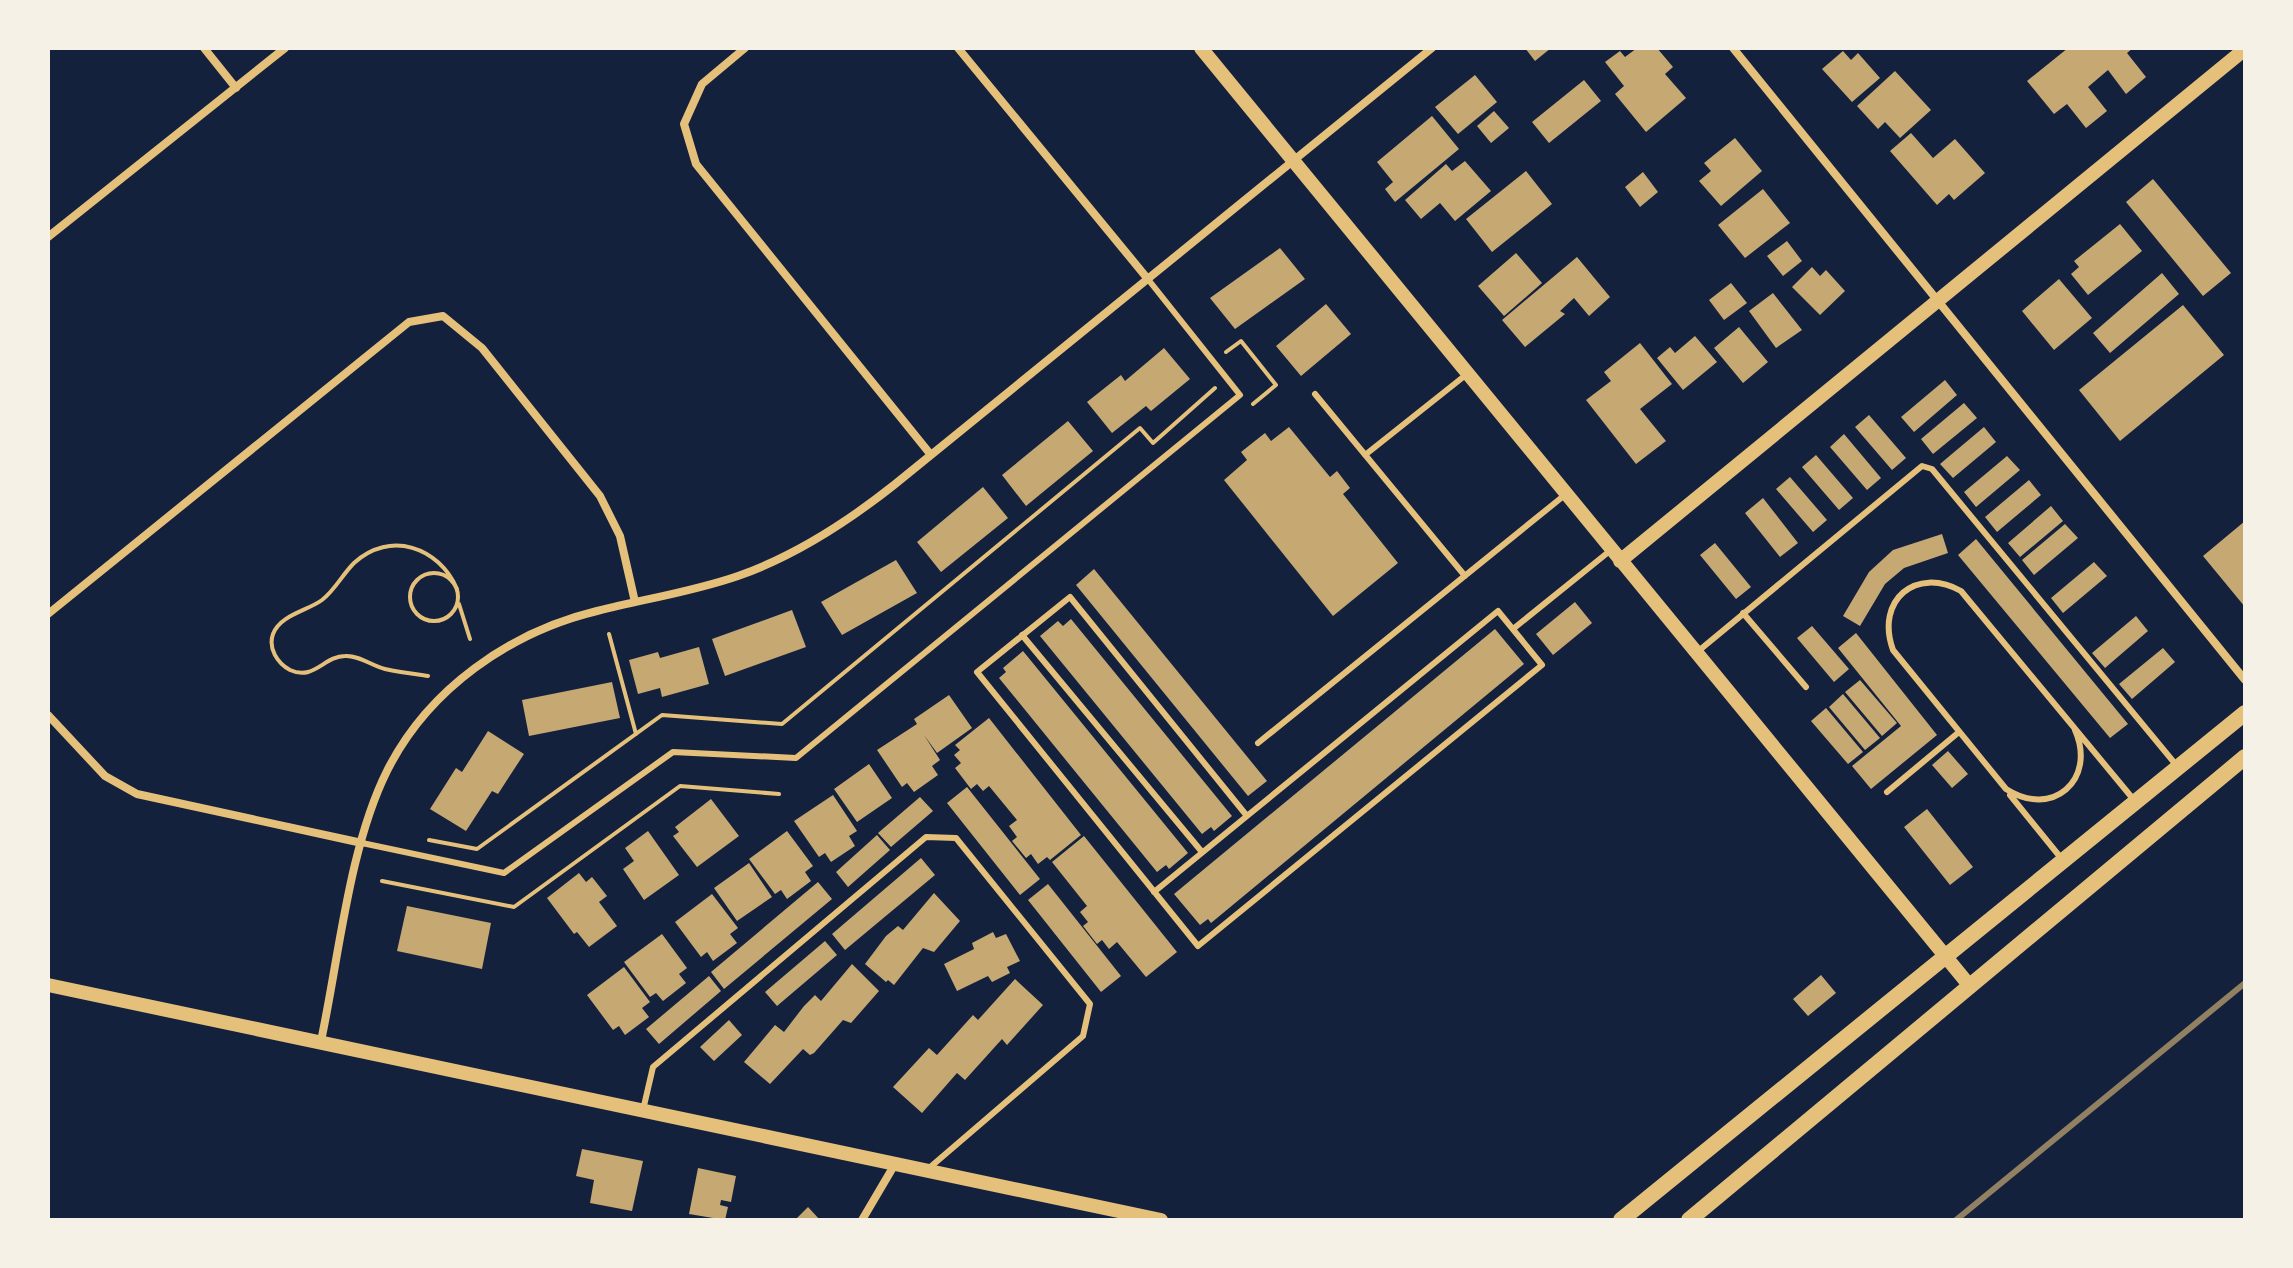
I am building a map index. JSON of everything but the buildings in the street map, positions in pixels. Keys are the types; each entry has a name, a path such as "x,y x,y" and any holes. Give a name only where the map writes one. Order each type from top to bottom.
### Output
{"main road":[{"path":"1621,1220 2134,800 2245,713"},
{"path":"1689,1220 2245,757"}],"street":[{"path":"204,48 236,88"},
{"path":"48,237 285,48"},
{"path":"745,48 702,84 684,124 696,164 931,455"},
{"path":"958,48 1147,278"},
{"path":"1201,48 1969,985"},
{"path":"321,1041 362,843 378,791 402,746 423,719 472,669 498,650 548,626 700,588 773,562 861,511 1432,48"},
{"path":"1733,48 1938,297 2245,680"},
{"path":"1616,555 2245,49"},
{"path":"48,614 409,322 443,316 482,348 600,496 620,536 635,602"},
{"path":"48,715 73,746 105,776 137,794 362,843"},
{"path":"48,985 1161,1220"},
{"path":"862,1220 895,1164"}],"lane":[{"path":"362,843 504,873 673,752 796,758 1240,395 1147,278"},
{"path":"1365,455 1467,374"},
{"path":"1315,394 1465,576"},
{"path":"1696,653 1922,466 1932,469 2177,766"},
{"path":"1258,743 1566,494"},
{"path":"1513,629 1616,555"},
{"path":"2062,859 1893,650 1888,635 1893,604 1903,592 1917,584 1932,581 1961,591 2134,800"},
{"path":"1154,892 1498,611 1542,665 1198,946 1154,892 977,672 1070,597 1247,816"},
{"path":"1743,613 1806,687"},
{"path":"1022,635 1202,852"},
{"path":"2006,789 2032,801 2060,794 2071,785 2082,758 2075,730"},
{"path":"1887,792 1959,732"},
{"path":"643,1110 653,1067 926,837 956,838 1088,997 1087,1031 925,1171"}],"path":[{"path":"1217,341 1227,353 1241,341 1276,385 1253,404"},
{"path":"415,837 477,849 662,715 782,724 1140,428 1153,443 1217,391 1210,382"},
{"path":"428,676 387,670 348,655 333,659 310,672 294,672 277,660 272,645 273,634 287,619 324,598 355,562 385,546 405,545 435,558 446,567 457,589 460,615 470,639"},
{"path":"457,589 442,573 426,573 413,584 410,600 417,614 431,622 453,613 459,598"},
{"path":"609,634 636,734"},
{"path":"382,881 514,907 680,786 779,794"}],"railway":[{"path":"1956,1220 2245,983"}]}
